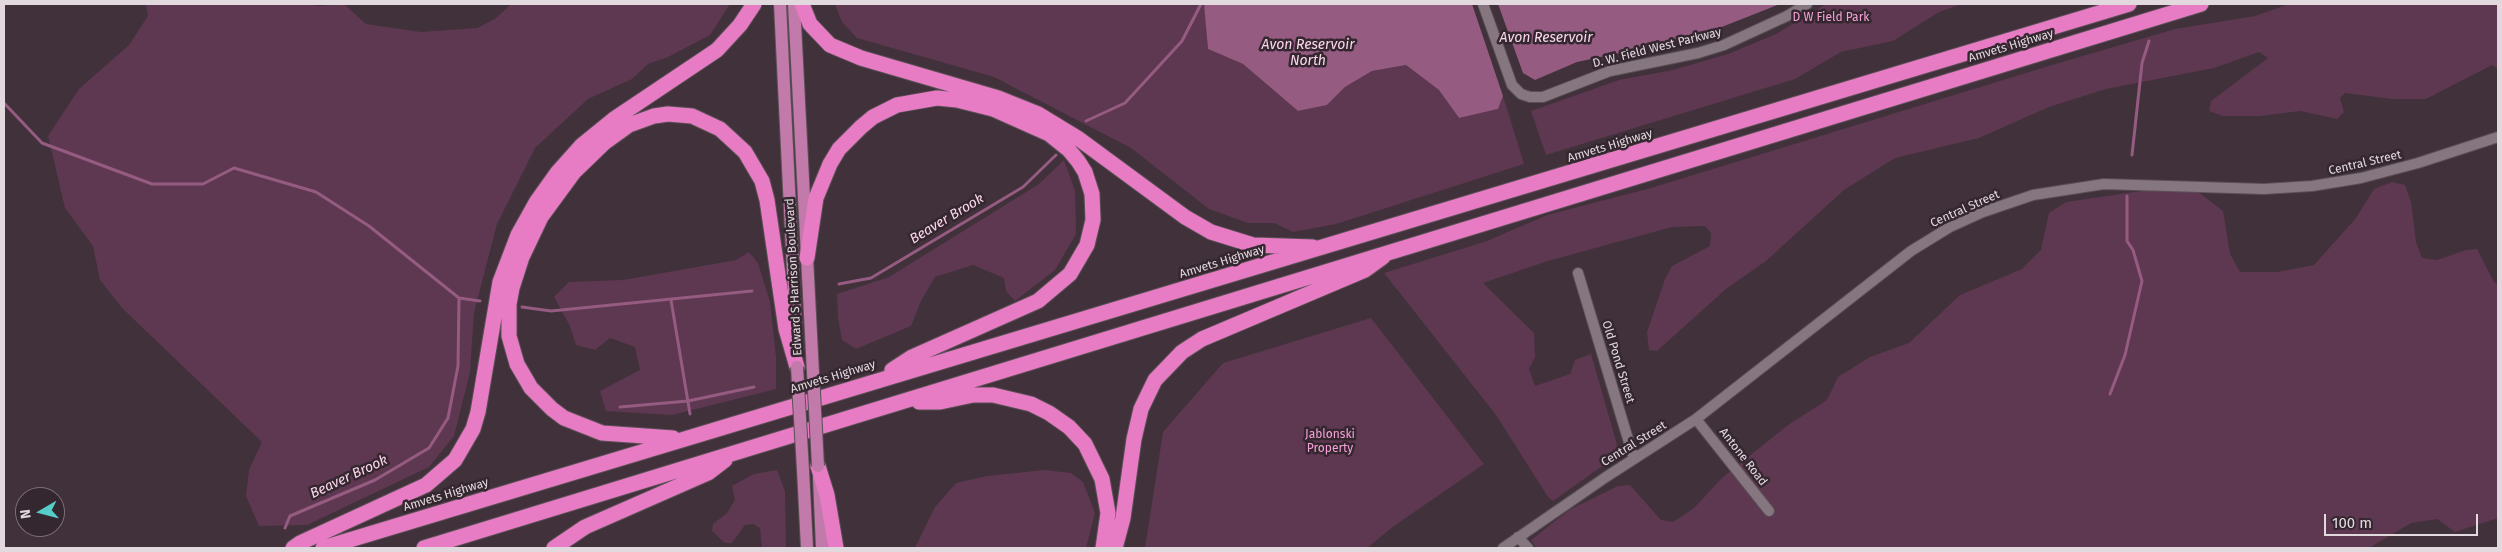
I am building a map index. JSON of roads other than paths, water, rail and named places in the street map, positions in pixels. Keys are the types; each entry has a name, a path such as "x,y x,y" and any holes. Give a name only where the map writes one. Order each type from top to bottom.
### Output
{"highway":[{"path":"293,548 300,543 426,485 442,474 455,460 472,429 478,412 500,282 518,235 537,201 557,173 582,145 614,119 718,50 740,25 754,4"},
{"path":"802,4 810,24 830,46 861,58 991,96 1038,114 1079,139 1185,217 1211,232 1253,245 1322,247"},
{"name":"Amvets Highway","path":"323,548 2129,4"},
{"name":"Amvets Highway","path":"424,548 1395,249 2201,4"},
{"path":"807,258 816,198 830,164 840,149 861,127 873,117 898,105 937,98 957,100 993,109 1033,125 1054,138 1069,150 1085,172 1092,194 1094,213 1092,232 1080,260 1060,285 1038,301 912,357 877,380"},
{"path":"680,439 602,433 564,418 531,388 517,364 509,336 509,304 514,280 524,251 541,218 574,172 604,144 629,125 648,118 668,114 692,116 720,129 745,152 762,181 767,200 786,329 798,367"},
{"path":"1116,548 1141,409 1155,380 1182,352 1221,330 1365,270 1395,249"},
{"path":"900,402 940,402 973,395 993,395 1031,404 1059,420 1085,444 1099,469 1107,498 1108,527 1104,548"},
{"path":"554,548 585,527 708,473 731,454"},
{"path":"818,466 827,495 836,548"}],"main road":[{"name":"Edward S Harrison Boulevard","path":"780,4 807,548"},
{"name":"Edward S Harrison Boulevard","path":"794,4 822,548"}],"street":[{"name":"D. W. Field West Parkway","path":"1483,4 1512,85 1521,94 1530,97 1543,96 1610,71 1690,55 1724,44 1787,16 1808,4"},
{"name":"Central Street","path":"1503,548 1696,419 1911,251 1950,227 1999,206 2051,191 2104,184 2158,184 2264,189 2343,182 2418,164 2498,136"},
{"name":"Old Pond Street","path":"1578,273 1634,459"},
{"name":"Antone Road","path":"1696,419 1769,511"},
{"path":"1518,537 1528,548"}],"water":[{"name":"Avon Reservoir North","path":"1204,4 1472,4 1503,96 1498,109 1459,118 1439,90 1406,65 1372,71 1345,87 1327,105 1298,111 1243,64 1208,49"},
{"name":"Avon Reservoir","path":"1498,4 1780,4 1699,36 1577,62 1535,80 1523,73"}],"waterway":[{"name":"Beaver Brook","path":"1086,121 1125,103 1182,41 1201,4"},
{"path":"2132,155 2142,63 2149,41"},
{"path":"4,103 42,143 152,184 203,184 234,168 316,192 369,226 459,298"},
{"name":"Beaver Brook","path":"839,284 871,278 1023,187 1056,155"},
{"path":"2110,394 2125,355 2142,281 2133,250 2127,241 2127,196"},
{"name":"Beaver Brook","path":"522,307 551,311 752,291"},
{"name":"Beaver Brook","path":"459,298 480,301"},
{"name":"Beaver Brook","path":"285,528 290,516 375,480 429,448 448,418 458,366 459,298"},
{"path":"671,300 690,414"},
{"path":"620,407 688,401 754,387"}],"park label":[{"name":"D W Field Park","path":"1831,18"},
{"name":"Jablonski Property","path":"1330,442"}]}
